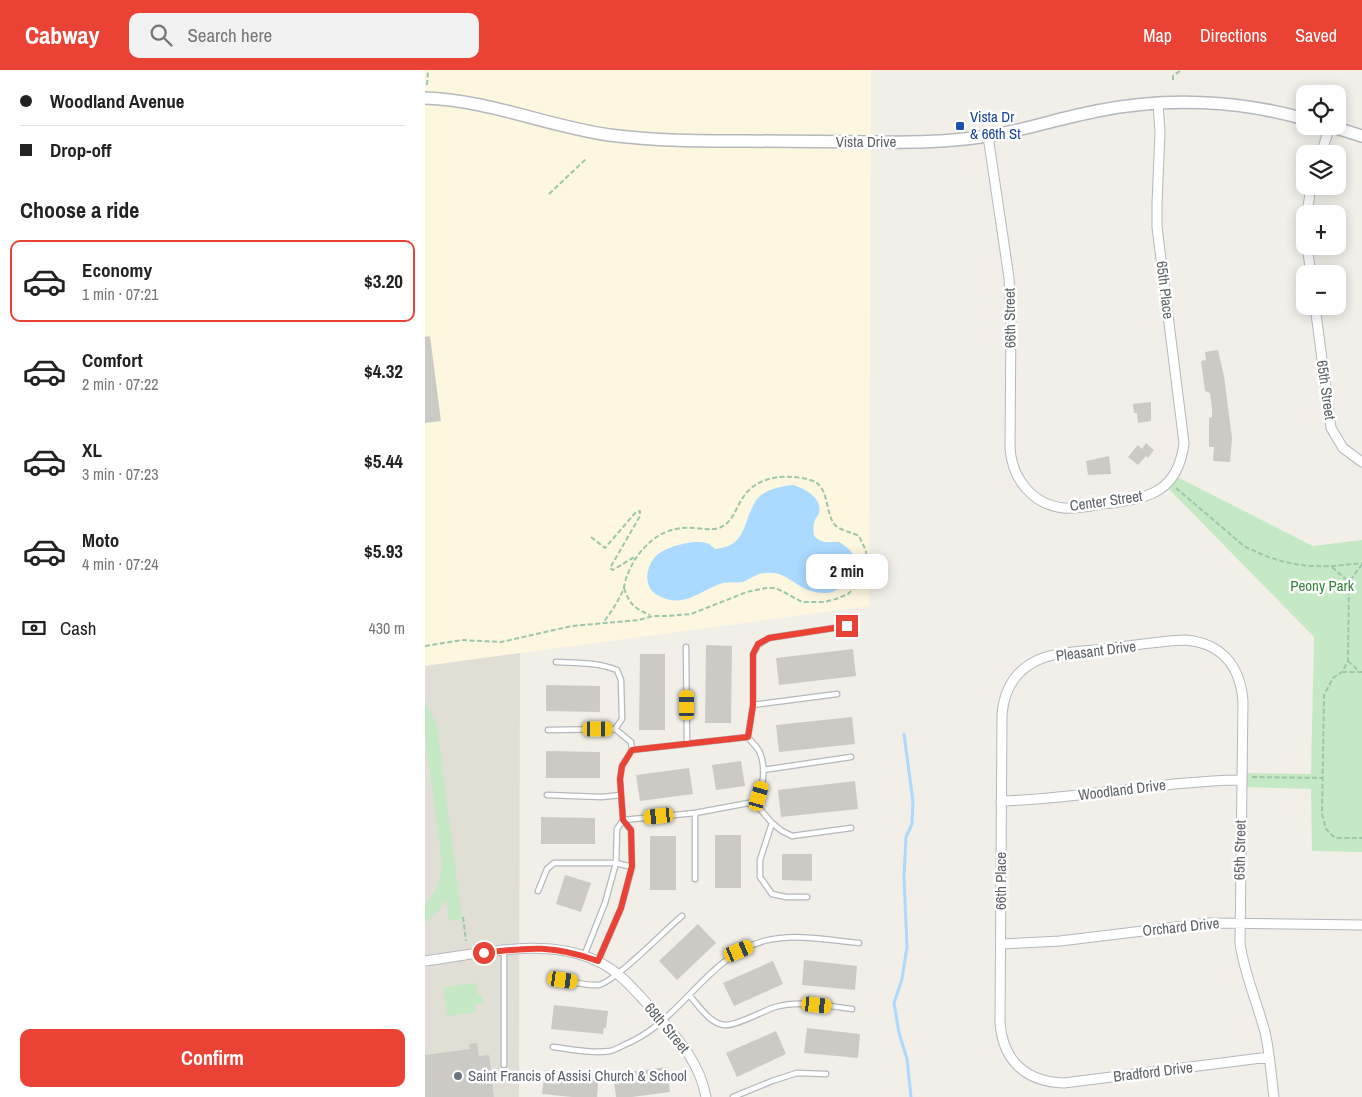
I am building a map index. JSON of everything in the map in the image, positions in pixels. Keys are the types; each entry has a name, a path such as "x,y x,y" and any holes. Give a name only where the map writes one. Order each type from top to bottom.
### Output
{"street":[{"name":"Vista Drive","path":"425,98 466,102 581,129 638,139 679,141 947,141 988,136 1097,110 1158,103 1219,104 1251,107 1296,117"},
{"name":"65th Place","path":"1158,103 1160,142 1157,227 1184,442 1182,455 1171,478"},
{"path":"1346,131 1362,136"},
{"name":"66th Street","path":"988,136 1009,278 1011,318 1011,454 1017,476 1033,495"},
{"name":"65th Street","path":"1316,315 1331,428 1343,448 1362,462"},
{"name":"Center Street","path":"1033,495 1053,506 1077,508 1143,498 1155,492 1171,478"},
{"name":"65th Street","path":"1177,640 1195,641 1217,650 1233,666 1239,677 1243,700 1240,944 1243,966 1265,1034 1274,1097"},
{"name":"Pleasant Drive","path":"1019,673 1032,663 1054,656 1177,640"},
{"name":"66th Place","path":"1019,673 1007,690 1003,703 1001,1035 1005,1047 1019,1068 1037,1078"},
{"name":"Woodland Drive","path":"1001,801 1044,799 1242,778"},
{"name":"Orchard Drive","path":"1001,944 1060,940 1209,923 1362,925"},
{"name":"68th Street","path":"425,961 504,950 543,948 560,949 598,961 634,989 691,1056 699,1071 706,1097"},
{"name":"Bradford Drive","path":"1037,1078 1064,1083 1269,1057"}],"lane":[{"path":"585,956 605,903 616,863 617,829 623,820 695,812 754,802 759,796 763,770 760,752 748,737 753,705 753,654 758,644 769,638 847,626"},
{"path":"686,647 687,744"},
{"path":"556,662 591,663 605,665 617,670 621,680 622,719 615,729"},
{"path":"753,705 837,694"},
{"path":"548,730 615,729 631,742 632,750 622,766 620,779 623,820 631,830 632,866 621,908 598,961"},
{"path":"632,750 748,737"},
{"path":"763,770 851,757"},
{"path":"547,794 621,795"},
{"path":"754,802 782,831 792,836 851,828"},
{"path":"695,812 695,879"},
{"path":"772,822 760,860 760,877 772,894 786,897 807,897"},
{"path":"538,891 547,869 554,863 616,863 632,866"},
{"path":"563,980 599,985 682,916"},
{"path":"553,1047 599,1052 611,1050 647,1034 663,1022 718,966 739,951 763,941 787,937 859,943"},
{"path":"504,950 504,1065"},
{"path":"690,996 715,1022 724,1026 733,1025 777,1007 792,1004 853,1009"},
{"path":"733,1097 797,1073 826,1074"}],"path":[{"path":"427,85 428,70"},
{"path":"1173,80 1173,76 1181,70"},
{"path":"549,194 587,158"},
{"path":"425,646 463,640 501,642 572,626 639,620 652,616 691,614 747,592 766,588 782,590 801,602 824,602 848,594 863,577 867,562 866,551 859,536 834,524 825,496 817,483 784,476 768,478 753,486 744,495 729,523 712,530 686,527 671,529 657,536 637,555 611,570 611,565 640,516 640,511 636,512 605,548 591,537"},
{"path":"1171,478 1244,546 1286,562 1310,566 1362,563"},
{"path":"603,622 618,601 637,555"},
{"path":"1362,563 1349,582 1348,661 1342,672 1333,678 1324,695 1322,778 1322,814 1326,828 1337,838 1362,838"},
{"path":"1333,566 1349,582"},
{"path":"624,588 635,608 652,616"},
{"path":"1348,661 1361,672"},
{"path":"1342,672 1361,672"},
{"path":"1242,778 1322,778"},
{"path":"463,917 467,941"}],"shaded area":[{"path":"425,70 871,70 869,606 425,666"},
{"path":"520,653 519,1097 425,1097 425,666"}],"green space":[{"name":"Peony Park","path":"1173,475 1313,546 1362,540 1362,852 1312,851 1311,789 1242,787 1242,773 1311,774 1314,637 1165,485"},
{"path":"425,701 437,725 462,919 449,921 446,899 438,911 425,923 425,905 435,891 440,879 442,863 425,737"},
{"path":"476,983 478,995 482,995 483,1004 474,1005 475,1012 447,1016 443,987"}],"water":[{"path":"793,485 812,494 818,503 819,513 815,519 814,536 823,541 839,542 855,558 857,567 855,572 843,586 832,592 816,592 805,589 785,576 763,573 743,582 723,583 685,599 668,599 654,593 650,588 647,578 649,567 659,553 681,544 703,542 710,544 715,549 733,543 742,533 755,502 762,494 772,489"}],"building":[{"path":"430,336 441,421 425,423 425,337"},
{"path":"1218,350 1224,376 1232,438 1230,462 1213,461 1214,447 1209,447 1209,418 1212,417 1212,408 1210,393 1205,391 1201,361 1206,360 1205,352"},
{"path":"1151,402 1151,421 1138,423 1137,413 1134,413 1133,404"},
{"path":"1146,443 1154,450 1148,458 1146,456 1138,465 1128,457 1138,445 1142,449"},
{"path":"1109,456 1111,474 1088,475 1086,461"},
{"path":"706,645 732,646 731,723 705,723"},
{"path":"853,649 856,676 779,685 776,658"},
{"path":"640,654 665,654 665,730 639,730"},
{"path":"546,685 600,686 600,712 546,711"},
{"path":"852,717 855,744 779,752 776,725"},
{"path":"546,751 600,752 600,778 546,778"},
{"path":"741,761 745,786 716,790 712,765"},
{"path":"689,768 693,794 640,801 636,775"},
{"path":"855,781 858,809 781,817 778,790"},
{"path":"541,817 595,818 595,844 541,844"},
{"path":"715,835 741,835 741,888 715,888"},
{"path":"650,836 676,836 676,890 650,890"},
{"path":"782,854 812,854 812,881 782,880"},
{"path":"565,875 591,883 581,912 556,904"},
{"path":"698,924 716,943 677,980 659,961"},
{"path":"804,960 857,966 855,990 802,985"},
{"path":"773,961 783,984 734,1006 723,983"},
{"path":"554,1005 608,1011 606,1028 604,1028 603,1034 551,1029"},
{"path":"807,1028 860,1034 858,1058 804,1053"},
{"path":"776,1031 786,1054 737,1077 726,1053"},
{"name":"Saint Francis of Assisi Church & School","path":"477,1043 479,1056 489,1055 494,1097 425,1097 425,1055 470,1049 469,1044"},
{"path":"667,1067 670,1092 616,1097 613,1074"},
{"path":"545,1070 599,1075 597,1097 542,1094"}],"waterway":[{"path":"904,734 913,802 912,824 906,837 904,877 907,947 902,979 894,1003 899,1033 907,1059 911,1097"}],"place":[{"name":"Vista Dr & 66th St","path":"960,126"},
{"name":"Saint Francis of Assisi Church & School","path":"458,1076"}],"route":[{"path":"484,953 520,948 560,949 598,961 621,908 632,866 631,830 623,820 620,779 622,766 632,750 748,737 753,705 753,654 758,644 769,638 847,626"}]}
